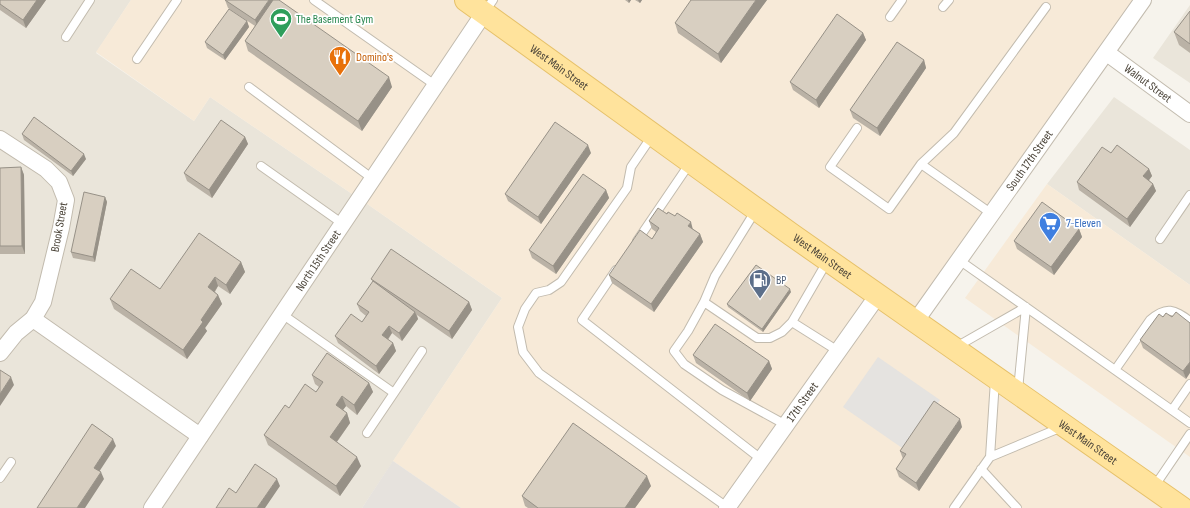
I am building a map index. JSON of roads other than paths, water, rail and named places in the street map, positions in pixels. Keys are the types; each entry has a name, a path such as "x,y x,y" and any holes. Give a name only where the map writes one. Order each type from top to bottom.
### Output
{"main road":[{"name":"West Main Street","path":"466,0 489,6 653,135 915,322 1182,508"}],"street":[{"name":"South 17th Street","path":"915,322 1144,0"},
{"name":"North 15th Street","path":"152,508 489,6"},
{"name":"Walnut Street","path":"1107,53 1190,114"},
{"name":"Brook Street","path":"0,139 46,169 59,182 66,200 61,228 43,302 33,319 16,333 0,353"},
{"name":"17th Street","path":"727,507 878,295"},
{"path":"33,319 200,436"}],"lane":[{"path":"66,37 90,0"},
{"path":"137,59 177,0"},
{"path":"314,0 435,85"},
{"path":"890,17 902,0"},
{"path":"943,7 949,0"},
{"path":"857,128 830,167 889,209 921,164 954,133 1046,7"},
{"path":"249,87 373,179"},
{"path":"653,135 631,167 627,188 561,282 549,290 536,293 525,309 518,326 523,352 539,373 727,507"},
{"path":"630,251 691,162"},
{"path":"921,164 992,214"},
{"path":"261,166 343,224"},
{"path":"1160,239 1190,195"},
{"path":"756,209 715,276 704,302 688,331 674,351 684,364 722,390 786,425"},
{"path":"704,302 757,338 770,338 782,332 792,322 828,260"},
{"path":"959,260 1190,423"},
{"path":"621,263 582,320 761,459"},
{"path":"954,349 994,324 1026,307"},
{"path":"1018,393 1026,307"},
{"path":"1115,370 1150,320 1157,314 1166,311 1175,311 1190,322"},
{"path":"282,314 394,393"},
{"path":"792,322 838,351"},
{"path":"367,433 422,351"},
{"path":"990,457 995,377"},
{"path":"1172,410 1190,384"},
{"path":"954,508 990,457 1065,426"},
{"path":"1153,488 1190,434"},
{"path":"0,478 11,462"},
{"path":"981,469 1017,508"}],"place":[{"name":"The Basement Gym","path":"281,38"},
{"name":"Domino's","path":"340,76"},
{"name":"7-Eleven","path":"1050,242"},
{"name":"BP","path":"760,300"}]}
